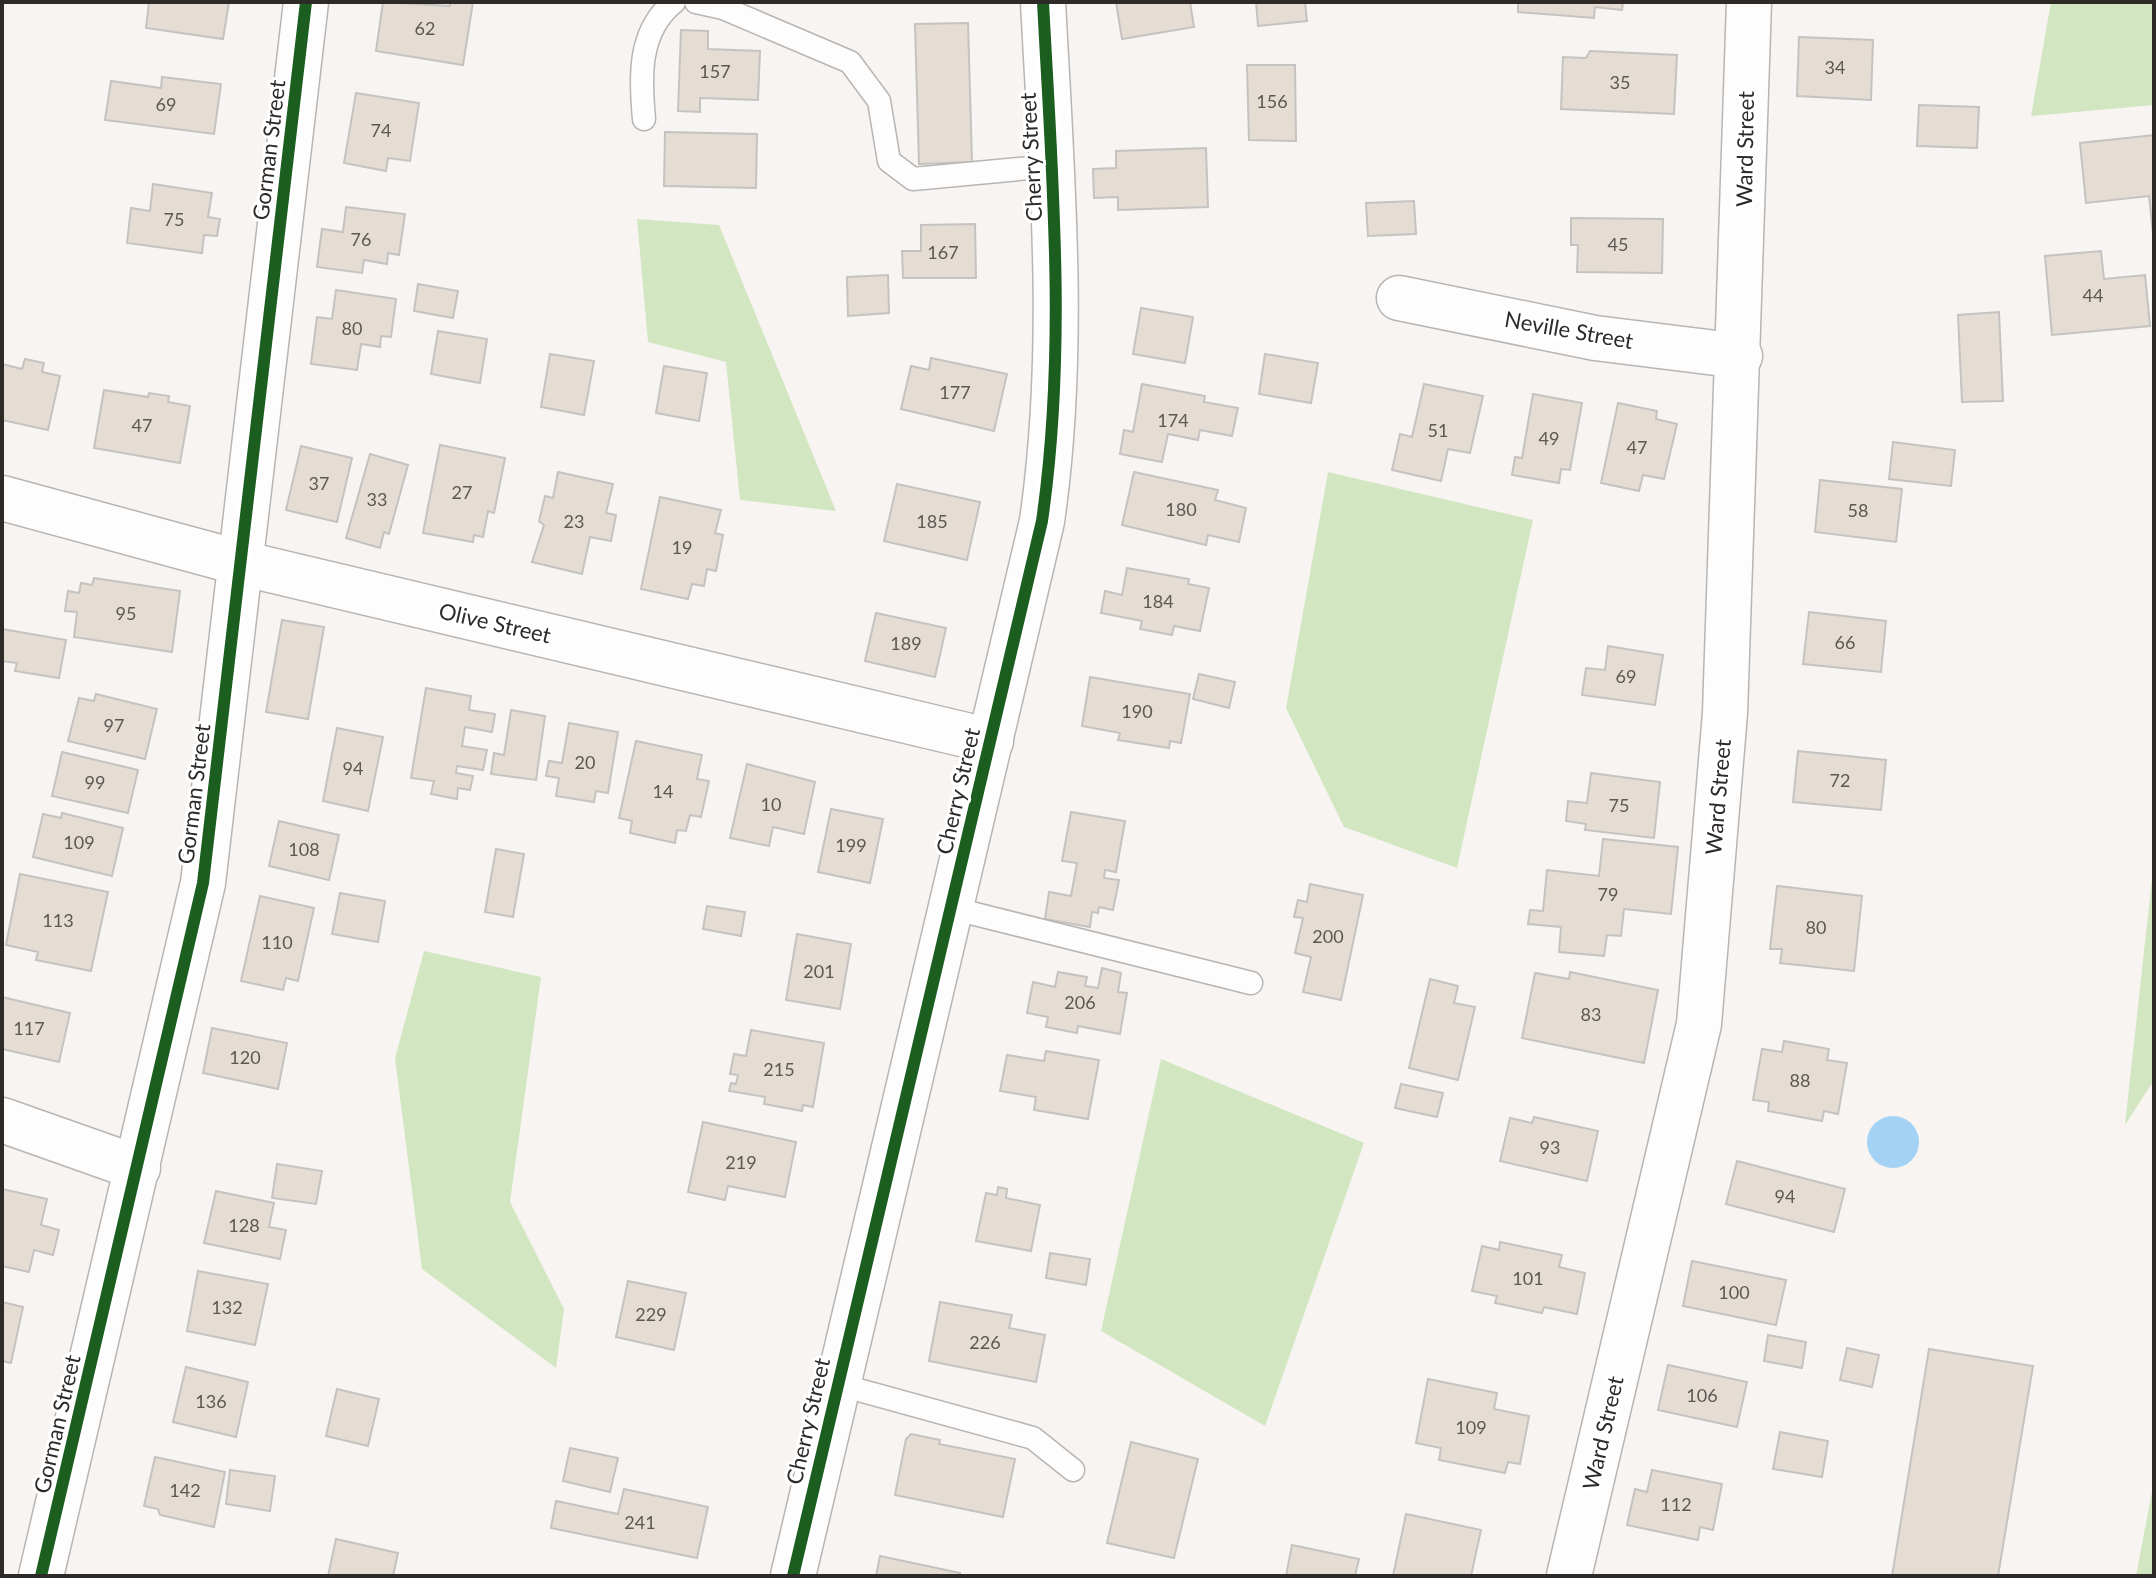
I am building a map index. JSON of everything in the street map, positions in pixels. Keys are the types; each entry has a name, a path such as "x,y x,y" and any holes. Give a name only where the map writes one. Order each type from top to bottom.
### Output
{"street":[{"name":"Gorman Street","path":"41,1576 203,883 306,2"},
{"name":"Cherry Street","path":"793,1576 1042,521 1053,448 1058,312 1043,2"},
{"name":"Ward Street","path":"1569,1576 1699,1024 1725,713 1740,356 1749,2"},
{"name":"Neville Street","path":"1399,298 1595,338 1740,356"},
{"name":"Olive Street","path":"2,498 241,563 991,741"},
{"path":"2,1120 138,1168"}],"lane":[{"path":"644,119 640,78 645,44 661,12 674,2"},
{"path":"696,2 723,8 850,62 879,101 889,161 913,179 1051,166"},
{"path":"951,908 1251,983"},
{"path":"837,1384 1033,1438 1073,1470"}],"green space":[{"path":"2051,2 2154,2 2154,105 2031,116"},
{"path":"637,219 719,225 836,511 740,500 726,362 648,342"},
{"path":"1328,472 1533,520 1457,868 1344,827 1286,708"},
{"path":"2154,860 2154,1080 2125,1125"},
{"path":"424,951 541,977 510,1202 564,1309 556,1368 422,1269 395,1058"},
{"path":"1161,1059 1364,1143 1265,1426 1101,1331"},
{"path":"2154,1481 2154,1576 2136,1576"}],"water":[{"path":"1893,1116 1912,1123 1919,1142 1912,1161 1893,1168 1874,1161 1867,1142 1874,1123"}],"building":[{"path":"149,2 229,2 223,39 146,28"},
{"path":"383,2 450,6 450,2 473,2 463,65 376,51"},
{"path":"1116,2 1190,2 1194,27 1122,39"},
{"path":"1256,2 1305,2 1307,21 1258,26"},
{"path":"1518,2 1623,2 1622,10 1595,7 1594,18 1518,12"},
{"path":"968,23 972,162 919,164 915,24"},
{"path":"681,30 708,31 708,49 760,51 758,100 700,98 700,112 678,111"},
{"path":"1799,37 1873,40 1871,100 1797,96"},
{"path":"1590,51 1677,55 1674,114 1561,109 1563,57 1586,58"},
{"path":"1247,65 1295,65 1296,141 1249,140"},
{"path":"162,77 221,84 214,134 105,120 111,81 161,88"},
{"path":"356,93 419,103 410,161 388,158 386,171 344,163"},
{"path":"1919,105 1979,107 1977,148 1917,146"},
{"path":"665,132 757,134 756,188 664,186"},
{"path":"2154,135 2154,243 2149,196 2086,203 2080,143"},
{"path":"1206,148 1208,207 1118,210 1118,197 1094,198 1093,169 1116,168 1116,151"},
{"path":"153,184 212,193 208,217 220,219 217,236 204,235 202,253 127,243 131,208 150,211"},
{"path":"1414,201 1416,234 1368,236 1366,203"},
{"path":"346,207 405,214 399,255 388,253 387,264 364,260 362,273 317,267 322,229 343,232"},
{"path":"1571,218 1663,219 1662,273 1577,272 1578,245 1571,245"},
{"path":"975,224 976,278 903,278 902,251 921,251 921,225"},
{"path":"2101,251 2104,279 2145,275 2150,326 2052,335 2045,256"},
{"path":"888,275 889,313 848,316 847,277"},
{"path":"418,284 458,291 453,318 414,311"},
{"path":"336,290 396,299 391,337 381,336 380,347 361,344 357,370 311,364 317,317 332,319"},
{"path":"1141,308 1193,317 1185,363 1133,354"},
{"path":"1999,312 2003,401 1962,402 1958,315"},
{"path":"438,331 487,339 480,383 431,374"},
{"path":"550,354 594,361 584,415 541,407"},
{"path":"1265,354 1318,363 1311,403 1259,394"},
{"path":"931,358 1007,374 994,431 901,409 911,366 929,370"},
{"path":"25,359 44,363 42,372 60,376 48,430 2,420 2,364 22,369"},
{"path":"664,366 707,373 699,421 656,413"},
{"path":"1142,384 1205,396 1204,402 1238,408 1232,436 1200,430 1198,440 1168,434 1162,462 1120,454 1124,430 1133,432"},
{"path":"1424,384 1483,396 1470,453 1448,449 1441,481 1392,470 1400,434 1412,437"},
{"path":"104,390 148,397 149,393 169,396 168,402 190,406 180,463 94,448"},
{"path":"1533,394 1582,403 1570,470 1561,469 1559,483 1512,475 1515,457 1522,458"},
{"path":"1618,403 1657,411 1656,419 1677,424 1664,479 1643,475 1639,491 1601,483"},
{"path":"1893,442 1955,450 1951,486 1889,479"},
{"path":"440,445 505,458 494,513 488,511 483,537 474,535 473,542 423,533"},
{"path":"301,446 352,458 337,522 286,510"},
{"path":"370,454 408,465 389,534 384,532 380,548 346,538"},
{"path":"558,472 613,484 606,513 616,515 611,541 590,537 582,574 532,562 544,525 539,521 545,496 553,498"},
{"path":"1134,472 1218,490 1215,500 1246,508 1239,542 1208,535 1206,545 1122,525"},
{"path":"1820,480 1902,489 1896,542 1815,532"},
{"path":"897,484 980,502 967,560 884,541"},
{"path":"660,497 721,510 715,533 723,535 716,571 707,569 704,586 692,584 688,599 641,589"},
{"path":"1127,568 1189,579 1188,584 1209,588 1200,631 1174,626 1172,635 1140,629 1142,621 1101,613 1105,591 1122,595"},
{"path":"94,578 180,591 172,652 74,637 77,612 65,611 68,591 79,593 81,583 92,585"},
{"path":"1809,612 1886,621 1881,672 1803,664"},
{"path":"876,613 946,628 935,677 865,661"},
{"path":"282,620 324,627 308,719 266,712"},
{"path":"2,629 66,640 59,678 15,671 17,663 2,661"},
{"path":"1608,646 1663,655 1655,705 1582,695 1586,668 1605,670"},
{"path":"1199,674 1235,682 1229,708 1193,699"},
{"path":"1090,677 1190,694 1181,743 1170,741 1169,748 1118,740 1120,733 1082,726"},
{"path":"426,688 471,696 469,710 495,714 492,732 465,727 462,746 487,750 483,770 457,766 456,773 473,776 470,790 458,788 457,799 431,794 434,781 411,778"},
{"path":"96,694 157,709 145,759 68,741 79,698 94,701"},
{"path":"511,710 545,716 536,780 491,774 494,753 504,755"},
{"path":"569,723 618,732 608,793 596,791 594,802 556,796 559,778 546,776 549,761 562,763"},
{"path":"337,728 383,737 368,811 323,801"},
{"path":"636,741 702,755 697,779 709,781 701,817 690,815 686,831 677,830 675,843 630,833 632,821 619,818"},
{"path":"1798,751 1886,760 1881,810 1793,802"},
{"path":"62,752 138,770 128,813 52,796"},
{"path":"747,764 815,782 804,834 773,827 769,846 730,838"},
{"path":"1591,773 1660,782 1654,838 1585,830 1586,824 1566,821 1568,801 1587,803"},
{"path":"831,809 883,819 870,883 818,872"},
{"path":"1071,812 1125,821 1116,872 1105,870 1104,878 1119,880 1113,910 1099,907 1098,913 1092,912 1090,927 1045,919 1049,892 1071,896 1077,863 1062,861"},
{"path":"62,813 123,828 112,876 33,857 43,814 61,818"},
{"path":"279,821 339,835 329,880 269,866"},
{"path":"1603,839 1678,847 1671,914 1624,909 1621,936 1607,935 1604,956 1559,952 1561,927 1528,924 1530,910 1543,911 1547,870 1599,876"},
{"path":"496,849 524,854 513,917 485,912"},
{"path":"20,874 108,892 91,971 36,960 38,952 6,945"},
{"path":"1310,884 1363,895 1341,1000 1303,992 1311,957 1295,953 1303,918 1294,917 1298,900 1307,902"},
{"path":"1777,886 1862,896 1854,971 1780,963 1782,949 1770,949"},
{"path":"340,893 385,901 378,942 332,934"},
{"path":"260,896 314,908 298,981 286,978 283,990 241,981"},
{"path":"707,906 745,912 741,936 703,929"},
{"path":"797,934 851,944 840,1009 786,1000"},
{"path":"1102,968 1121,973 1118,992 1127,993 1120,1034 1078,1026 1077,1033 1046,1027 1048,1017 1027,1013 1033,982 1055,987 1058,972 1087,977 1085,986 1098,988"},
{"path":"1570,972 1658,990 1644,1063 1522,1038 1535,973 1569,979"},
{"path":"1430,979 1458,986 1454,1003 1475,1007 1458,1080 1409,1068"},
{"path":"2,997 70,1013 59,1062 2,1049"},
{"path":"212,1028 287,1043 278,1089 203,1073"},
{"path":"751,1030 824,1043 813,1107 803,1105 802,1111 764,1104 765,1097 729,1091 731,1083 736,1084 738,1075 730,1074 734,1054 746,1056"},
{"path":"1784,1041 1829,1049 1827,1060 1847,1063 1838,1114 1824,1111 1822,1121 1768,1111 1769,1102 1753,1100 1762,1049 1782,1052"},
{"path":"1046,1051 1099,1060 1088,1119 1034,1110 1036,1097 1000,1091 1007,1055 1044,1061"},
{"path":"1401,1084 1443,1093 1437,1117 1395,1108"},
{"path":"1534,1117 1598,1131 1587,1181 1500,1161 1510,1118 1532,1123"},
{"path":"703,1122 796,1142 785,1197 728,1186 725,1200 688,1192"},
{"path":"1737,1161 1845,1189 1834,1232 1726,1204"},
{"path":"277,1164 322,1171 316,1204 272,1198"},
{"path":"998,1187 1007,1189 1006,1198 1040,1205 1031,1251 976,1241 986,1193 997,1195"},
{"path":"2,1189 47,1199 41,1225 59,1230 53,1255 34,1250 29,1272 2,1266"},
{"path":"216,1191 274,1203 269,1227 286,1230 280,1259 204,1243"},
{"path":"1500,1242 1562,1255 1559,1267 1585,1273 1577,1314 1544,1307 1542,1313 1495,1303 1497,1296 1472,1291 1482,1246 1499,1250"},
{"path":"1050,1253 1090,1259 1086,1285 1046,1278"},
{"path":"1692,1261 1786,1280 1776,1325 1683,1306"},
{"path":"198,1271 268,1284 255,1345 187,1331"},
{"path":"628,1281 686,1293 674,1350 616,1337"},
{"path":"2,1302 23,1307 11,1363 2,1361"},
{"path":"940,1302 1012,1315 1009,1328 1045,1335 1036,1382 929,1361"},
{"path":"1768,1335 1806,1342 1802,1368 1764,1361"},
{"path":"1847,1348 1879,1355 1872,1387 1840,1380"},
{"path":"1929,1349 2033,1366 1998,1576 1892,1576"},
{"path":"1668,1365 1747,1382 1737,1427 1658,1410"},
{"path":"186,1367 248,1382 236,1437 173,1422"},
{"path":"1428,1379 1497,1393 1494,1409 1529,1416 1520,1464 1508,1462 1505,1473 1439,1460 1441,1448 1416,1443"},
{"path":"337,1389 379,1399 368,1446 326,1436"},
{"path":"1780,1432 1828,1441 1822,1477 1773,1469"},
{"path":"911,1434 940,1440 939,1444 1015,1459 1003,1517 895,1495 906,1439"},
{"path":"1131,1442 1198,1459 1174,1558 1107,1543"},
{"path":"570,1448 618,1458 610,1492 563,1481"},
{"path":"155,1457 225,1472 214,1527 160,1515 158,1509 144,1506"},
{"path":"230,1470 275,1476 270,1511 226,1504"},
{"path":"1652,1470 1722,1484 1713,1530 1700,1527 1698,1540 1627,1525 1635,1489 1647,1492"},
{"path":"624,1489 708,1507 697,1558 551,1528 556,1501 618,1514"},
{"path":"1406,1514 1481,1530 1471,1576 1393,1576"},
{"path":"336,1539 398,1553 393,1576 328,1576"},
{"path":"1292,1545 1359,1559 1355,1576 1286,1576"},
{"path":"880,1556 960,1573 959,1576 876,1576"}],"cycle path":[{"path":"41,1576 203,883 306,2"},
{"path":"793,1576 1042,521 1050,456 1056,326 1043,2"}]}
